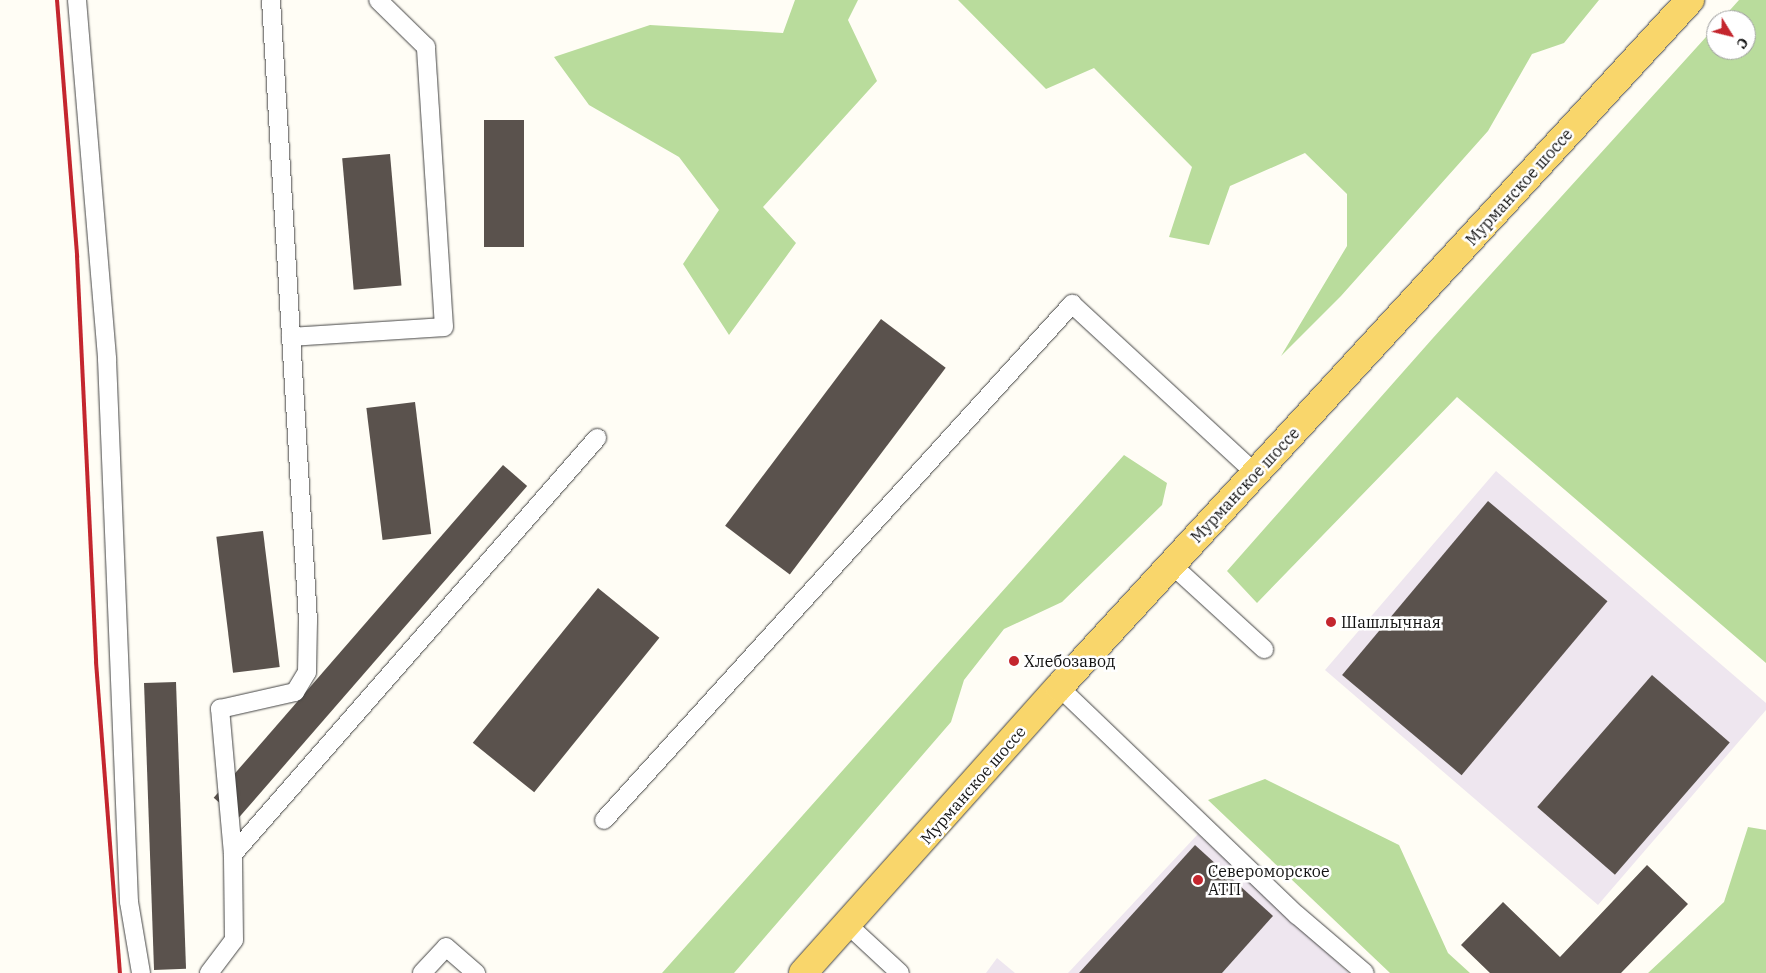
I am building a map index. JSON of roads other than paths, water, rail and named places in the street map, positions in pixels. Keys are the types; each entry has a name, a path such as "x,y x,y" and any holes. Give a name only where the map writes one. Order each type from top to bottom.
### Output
{"main road":[{"name":"Мурманское шоссе","path":"803,973 1059,687 1690,0"}],"lane":[{"path":"76,0 107,359 129,902 141,973"},
{"path":"209,973 234,940 233,854 220,709 295,692 307,672 308,621 271,0"},
{"path":"291,337 444,327 426,47 378,0"},
{"path":"604,820 1072,304 1256,474"},
{"path":"233,854 597,438"},
{"path":"1172,565 1264,649"},
{"path":"1059,687 1297,915 1365,973"},
{"path":"847,924 900,973"},
{"path":"422,973 446,947 476,973"}],"railway":[{"path":"57,0 77,256 96,662 120,973"}],"place":[{"name":"Шашлычная","path":"1331,622"},
{"name":"Хлебозавод","path":"1014,661"},
{"name":"Североморское АТП","path":"1198,880"}]}
